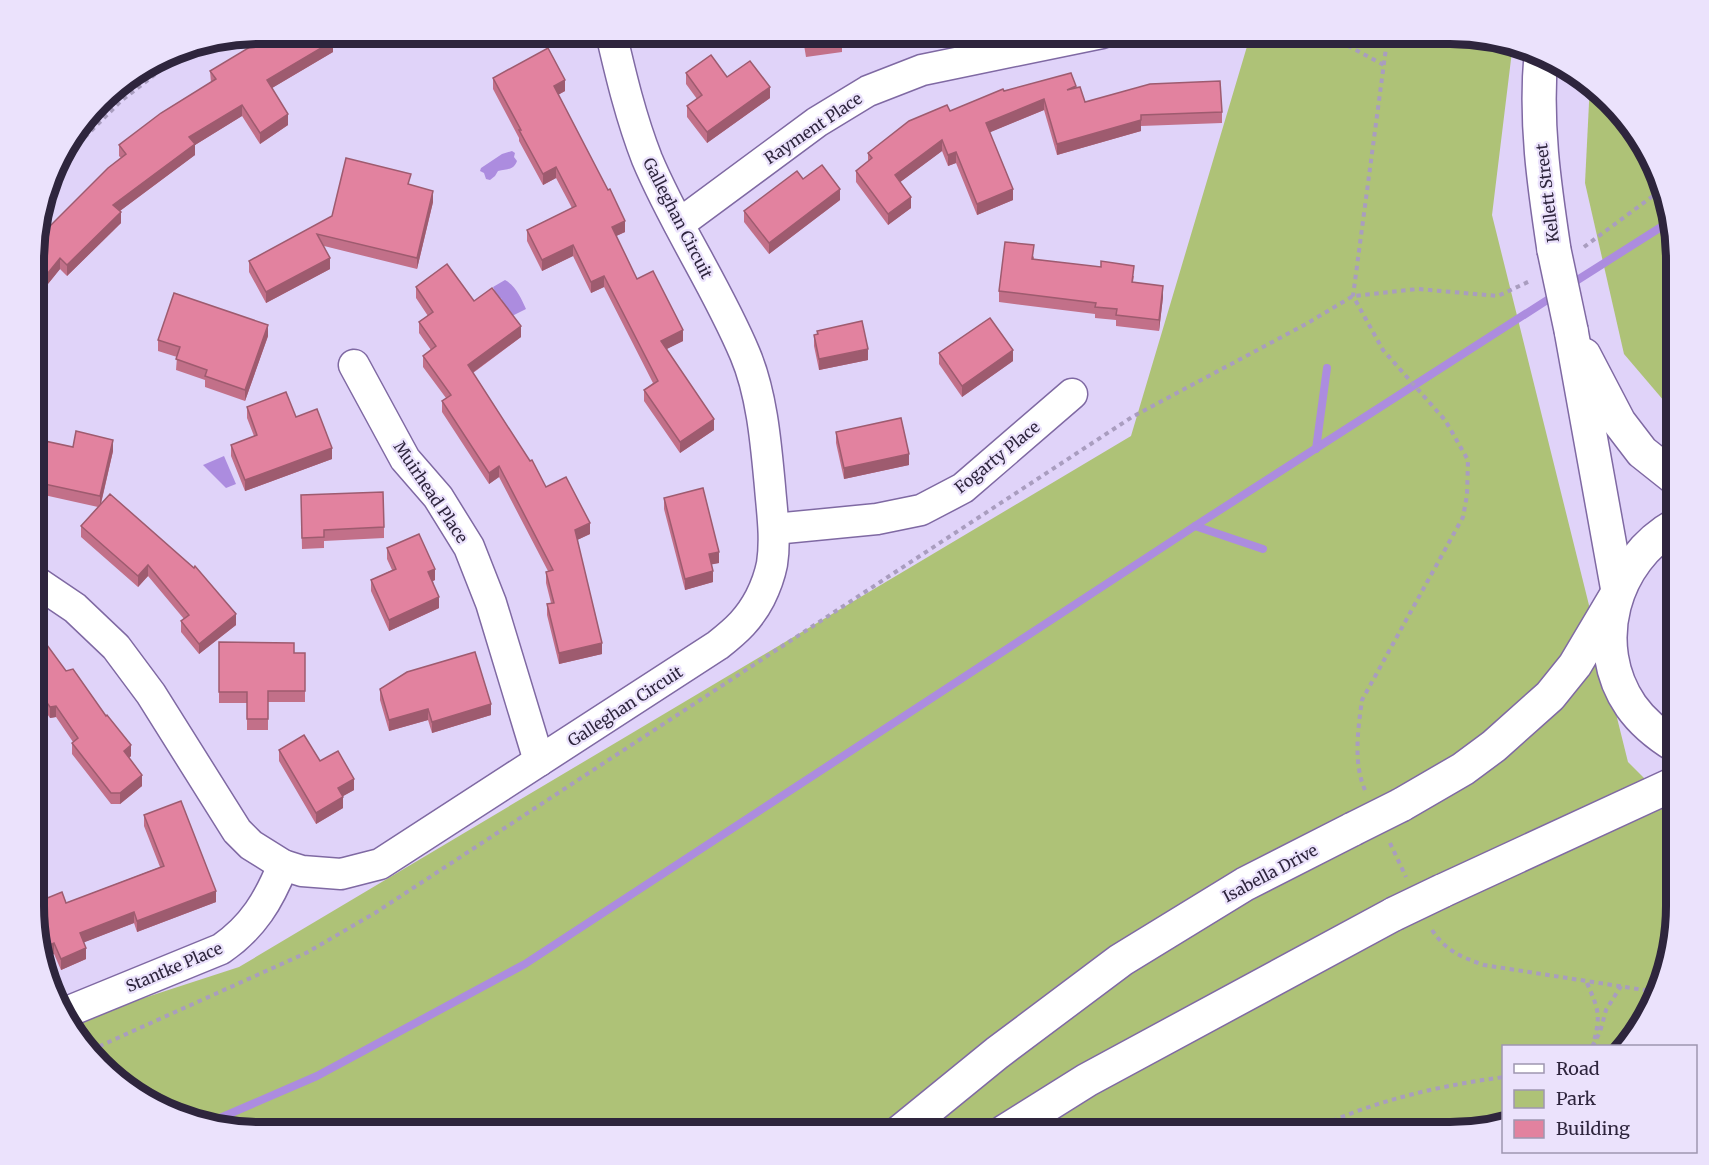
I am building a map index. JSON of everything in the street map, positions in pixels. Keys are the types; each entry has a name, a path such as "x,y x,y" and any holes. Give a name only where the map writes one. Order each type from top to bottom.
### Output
{"main road":[{"name":"Kellett Street","path":"1540,64 1538,86 1541,163 1569,249 1570,330 1617,594"},
{"name":"Kellett Street","path":"1570,330 1600,382 1618,422 1642,452 1666,471"},
{"name":"Isabella Drive","path":"912,1122 998,1053 1121,960 1245,884 1401,805 1479,758 1550,696 1575,665 1638,556 1654,539 1666,531"},
{"path":"1617,594 1611,618 1610,640 1613,663 1620,685 1630,705 1644,722 1666,740"},
{"path":"1020,1122 1087,1080 1394,914 1666,788"}],"street":[{"name":"Galleghan Circuit","path":"44,587 75,608 116,647 151,694 237,831 251,845 283,865 302,871 341,874 380,864 718,645 743,625 761,597 765,586 772,564 774,529 766,446 755,384 746,356 721,302 679,224 648,159 623,89 613,44"},
{"name":"Rayment Place","path":"679,224 817,122 868,91 922,70 1048,44"},
{"name":"Muirhead Place","path":"354,365 405,459 438,497 469,547 491,603 539,761"},
{"name":"Fogarty Place","path":"774,529 877,519 921,510 963,488 1072,394"},
{"name":"Stantke Place","path":"70,1011 221,949 234,940 257,916 275,886 283,865"}],"path":[{"path":"1345,44 1384,65"},
{"path":"1387,44 1353,296 1383,350 1445,420"},
{"path":"74,148 121,101 168,64"},
{"path":"1569,249 1655,194"},
{"path":"97,1047 306,953 375,913 1132,417 1306,324 1353,296 1418,289 1498,296 1532,279"},
{"path":"1587,982 1598,1009 1598,1026 1592,1045"},
{"path":"1593,1045 1600,1032 1606,1010 1621,986"},
{"path":"1327,1122 1366,1106 1502,1077"}],"green space":[{"path":"1248,44 1464,44 1512,53 1492,215 1628,762 1666,800 1664,934 1649,988 1637,1014 1614,1045 1502,1045 1502,1115 1478,1120 1450,1122 259,1122 231,1120 203,1114 151,1093 117,1068 97,1048 76,1020 239,967 1131,436"},
{"path":"1589,95 1612,117 1637,151 1658,203 1664,231 1666,259 1666,403 1624,354 1585,183"}],"shaded area":[{"path":"512,151 517,161 514,166 498,171 490,180 486,179 484,173 480,171 481,168 502,154"},
{"path":"505,280 515,289 526,309 512,316 501,298 498,298 493,287"},
{"path":"224,456 236,484 226,488 203,465"}],"building":[{"path":"255,44 328,44 267,80 288,114 260,133 242,105 189,137 195,144 113,205 121,212 67,265 60,258 44,278 45,231 108,168 126,154 119,145 161,113 216,79 210,71"},
{"path":"548,48 565,80 554,86 625,221 612,227 637,279 653,271 683,330 661,341 714,419 680,442 644,390 658,381 604,276 591,282 573,245 542,260 527,230 576,206 556,167 543,174 493,78"},
{"path":"711,55 727,77 750,61 770,87 707,132 687,106 702,95 686,73"},
{"path":"1071,73 1076,86 1067,90 1080,87 1085,102 1150,84 1220,81 1222,112 1141,115 1141,120 1057,144 1044,99 986,123 1013,189 977,204 956,152 948,155 942,140 895,175 911,197 888,214 856,171 872,158 868,153 909,121 947,105 950,111 1003,89 1004,91"},
{"path":"346,158 411,174 408,184 433,191 417,258 317,234 330,258 266,292 249,261 332,216"},
{"path":"822,165 840,189 769,243 744,211 797,171 803,179"},
{"path":"1005,242 1034,245 1032,259 1101,267 1101,261 1134,266 1132,282 1163,286 1159,320 1116,315 1117,309 1095,307 1096,303 999,291"},
{"path":"447,264 474,301 492,288 521,326 468,365 530,461 532,460 546,487 566,477 590,523 575,530 602,643 559,653 547,604 554,603 546,572 553,570 499,466 489,473 442,401 451,395 423,356 436,346 419,322 433,312 416,287"},
{"path":"174,293 268,325 245,390 205,376 207,370 176,359 180,347 158,340"},
{"path":"990,318 1013,350 962,386 939,353"},
{"path":"862,321 868,349 819,359 814,335 818,334 817,331"},
{"path":"286,392 296,417 317,409 332,448 245,480 231,445 257,435 247,407"},
{"path":"901,418 909,454 844,468 836,432"},
{"path":"76,431 113,440 100,496 44,484 44,441 73,447"},
{"path":"703,488 719,552 709,554 713,571 685,579 664,498"},
{"path":"383,492 384,527 324,530 324,537 302,538 301,495"},
{"path":"110,494 194,568 195,566 236,614 199,644 181,621 189,615 148,565 138,576 81,526"},
{"path":"419,534 435,569 428,572 439,597 389,620 371,580 396,569 387,548"},
{"path":"219,642 294,643 294,653 305,653 305,691 268,691 268,719 247,719 247,692 219,692"},
{"path":"44,643 66,671 73,669 106,716 131,745 124,751 142,775 120,793 111,793 72,743 78,738 56,706 50,707 44,699"},
{"path":"475,652 491,704 432,722 428,709 389,720 380,689 407,672"},
{"path":"304,735 320,761 338,751 354,779 338,788 343,797 316,813 279,750"},
{"path":"181,801 216,891 137,921 134,912 80,933 86,948 61,959 54,943 48,946 44,899 62,892 66,903 164,866 144,815"}],"waterway":[{"path":"1568,286 1663,226"},
{"path":"220,1118 317,1076 525,964 1195,526 1555,295"},
{"path":"1316,449 1327,368"},
{"path":"1195,526 1263,549"}]}
